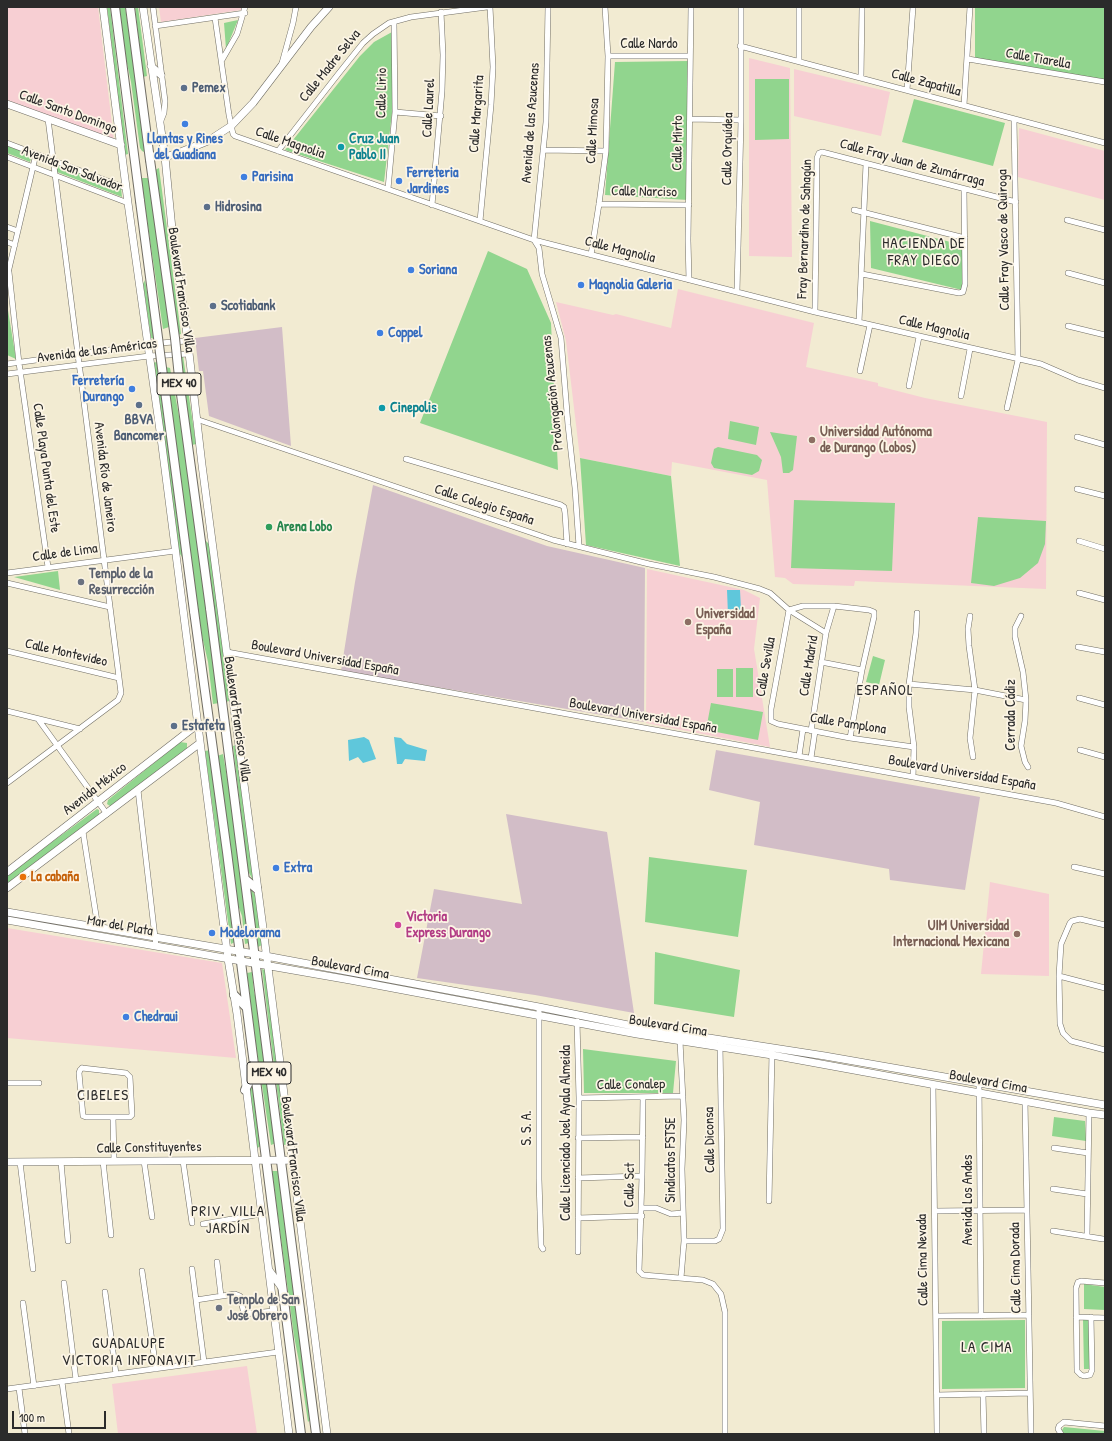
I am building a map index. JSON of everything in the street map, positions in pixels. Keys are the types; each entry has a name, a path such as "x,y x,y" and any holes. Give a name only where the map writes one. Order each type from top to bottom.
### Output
{"main road":[{"name":"Boulevard Francisco Villa","path":"115,7 227,852 301,1434"},
{"name":"Boulevard Francisco Villa","path":"130,7 210,608 316,1434"},
{"path":"244,879 257,889"},
{"path":"234,995 246,1007"},
{"path":"245,1090 255,1071"}],"street":[{"path":"103,7 228,959 237,1014 245,1090 289,1434"},
{"name":"Boulevard Francisco Villa","path":"143,7 165,157 172,229 189,354 196,419 327,1434"},
{"name":"Boulevard Francisco Villa","path":"153,7 165,101 164,113 160,124"},
{"path":"281,66 296,7"},
{"path":"165,157 178,154 208,141 231,126 253,103 311,27 329,7"},
{"name":"Calle Madre Selva","path":"278,151 363,43 373,34 394,22 425,14 487,7"},
{"name":"Calle Margarita","path":"480,221 491,105 492,67 490,7"},
{"name":"Avenida de las Azucenas","path":"534,240 547,94 548,7"},
{"name":"Calle Mimosa","path":"591,255 606,151 608,56 605,7"},
{"name":"Calle Mirto","path":"689,280 688,205 691,7"},
{"name":"Calle Orquídea","path":"737,292 741,120 741,7"},
{"path":"799,7 800,61"},
{"path":"861,78 862,7"},
{"path":"907,90 912,7"},
{"path":"964,105 970,7"},
{"path":"155,26 215,18 245,10"},
{"path":"222,60 237,34 245,10"},
{"name":"Calle Laurel","path":"432,205 441,116 443,55 441,12"},
{"path":"215,18 231,126"},
{"name":"Calle Lirio","path":"388,189 395,112 394,22"},
{"name":"Calle Zapatilla","path":"740,46 1105,143"},
{"name":"Calle Nardo","path":"608,56 690,56"},
{"name":"Calle Tiarella","path":"968,59 1105,82"},
{"path":"151,66 162,75"},
{"name":"Calle Santo Domingo","path":"7,104 121,145"},
{"path":"395,112 441,116"},
{"name":"Avenida Río de Janeiro","path":"7,783 118,700 121,693 78,365 48,119"},
{"path":"690,119 741,120"},
{"name":"Calle Fray Vasco de Quiroga","path":"1007,408 1018,360 1014,119"},
{"name":"Calle Magnolia","path":"231,126 235,136 534,240 815,312 970,349 1041,364 1078,380 1105,388"},
{"name":"Avenida San Salvador","path":"7,142 126,188"},
{"path":"543,150 606,151"},
{"name":"Fray Bernardino de Sahagún","path":"815,312 817,158 819,153 825,153"},
{"name":"Calle Fray Juan de Zumárraga","path":"825,153 1016,202"},
{"path":"7,279 36,154"},
{"name":"Avenida San Salvador","path":"7,157 55,177 128,203"},
{"path":"859,322 866,164"},
{"path":"862,274 963,293 965,289 964,189"},
{"name":"Calle Narciso","path":"599,204 688,205"},
{"path":"854,210 965,238"},
{"path":"1067,220 1105,230"},
{"path":"7,227 18,231"},
{"name":"Prolongación Azucenas","path":"534,240 539,248 542,274 561,338 579,546"},
{"path":"7,242 15,245"},
{"name":"Calle Playa Punta del Este","path":"9,272 17,363 21,372 48,567"},
{"path":"1068,273 1105,283"},
{"path":"860,371 870,325"},
{"path":"1068,326 1105,335"},
{"path":"909,386 919,336"},
{"name":"Avenida de las Américas","path":"7,364 187,341"},
{"path":"961,396 970,349"},
{"name":"Avenida de las Américas","path":"7,374 149,356 189,354"},
{"path":"7,360 17,363"},
{"name":"Calle Colegio España","path":"196,419 394,487 567,544 650,564 714,577 760,589 770,593 789,610"},
{"path":"1077,437 1105,444"},
{"path":"406,459 561,505 564,507 565,513 567,544"},
{"path":"1077,489 1105,496"},
{"path":"1079,542 1105,549"},
{"name":"Calle de Lima","path":"7,573 103,559 175,551"},
{"path":"7,583 110,608"},
{"path":"1079,593 1105,600"},
{"path":"789,610 803,606 834,606 870,610 874,612 850,738"},
{"name":"Calle Madrid","path":"811,758 821,662 826,633 834,606"},
{"path":"789,610 826,633"},
{"name":"Calle Sevilla","path":"778,724 771,720 771,714 789,610"},
{"path":"913,777 914,747 909,707 909,684 918,613"},
{"path":"970,616 968,629 969,646 975,690 970,738 973,757"},
{"name":"Cerrada Cádiz","path":"1021,616 1015,628 1015,637 1023,672 1026,700 1025,721 1021,746 1025,762 1028,767"},
{"path":"1078,647 1105,652"},
{"name":"Calle Montevideo","path":"7,651 119,678"},
{"name":"Boulevard Universidad España","path":"227,652 1056,802 1105,817"},
{"path":"821,662 862,670"},
{"path":"909,684 975,690 1026,700"},
{"path":"1079,698 1105,705"},
{"path":"7,711 80,729"},
{"path":"38,719 107,814"},
{"name":"Avenida México","path":"7,872 198,724"},
{"name":"Calle Pamplona","path":"778,724 850,738 914,747"},
{"path":"799,756 803,729"},
{"name":"Avenida México","path":"7,888 107,814 200,742"},
{"path":"1080,750 1105,756"},
{"path":"7,776 14,778"},
{"path":"138,790 156,946"},
{"path":"83,832 98,928"},
{"path":"1074,867 1105,874"},
{"name":"Boulevard Cima","path":"7,912 266,956 577,1014 720,1044"},
{"path":"1105,925 1080,919 1070,923 1064,935 1060,953 1059,976 1060,1024 1063,1033 1071,1041 1105,1050"},
{"name":"Mar del Plata","path":"7,920 228,959"},
{"name":"Boulevard Cima","path":"228,959 680,1041 825,1056 1105,1105"},
{"path":"1059,976 1105,988"},
{"name":"S. S. A.","path":"539,1007 539,1180 541,1246 543,1249"},
{"name":"Calle Licenciado Joel Ayala Almeida","path":"577,1014 579,1098 578,1252"},
{"name":"Sindicatos FSTSE","path":"680,1041 683,1096 684,1241 681,1278"},
{"name":"Calle Diconsa","path":"684,1241 715,1241 719,1239 723,1229 720,1044"},
{"path":"769,1201 772,1051"},
{"name":"Boulevard Cima","path":"772,1051 823,1064 1105,1115"},
{"path":"823,1064 825,1056"},
{"path":"82,1068 126,1073 130,1077 132,1115 130,1117 113,1117 83,1116 79,1073 82,1068"},
{"path":"7,1083 39,1083"},
{"name":"Avenida Los Andes","path":"979,1084 981,1316"},
{"name":"Calle Cima Nevada","path":"933,1085 937,1434"},
{"name":"Calle Conalep","path":"579,1098 683,1096"},
{"name":"Calle Sct","path":"643,1097 642,1216 639,1267 641,1273 646,1275 681,1278"},
{"name":"Calle Cima Dorada","path":"1024,1101 1031,1434"},
{"path":"1087,1236 1089,1103"},
{"path":"113,1117 114,1161"},
{"path":"578,1138 643,1136"},
{"path":"1054,1148 1088,1153"},
{"name":"Calle Constituyentes","path":"7,1162 292,1160"},
{"path":"103,1161 110,1235"},
{"path":"144,1161 152,1216"},
{"path":"183,1161 192,1223"},
{"path":"20,1162 33,1269"},
{"path":"61,1162 68,1241"},
{"path":"578,1178 642,1176"},
{"path":"1053,1189 1087,1194"},
{"path":"642,1208 656,1208 671,1214 683,1213"},
{"path":"935,1211 1027,1210"},
{"path":"203,1224 261,1214"},
{"path":"578,1218 642,1216"},
{"path":"1053,1231 1103,1239"},
{"path":"217,1262 221,1296"},
{"path":"268,1268 282,1288"},
{"path":"192,1269 204,1362"},
{"path":"142,1271 156,1369"},
{"path":"681,1278 703,1280 713,1284 723,1299 725,1312 725,1434"},
{"path":"1091,1317 1092,1370 1090,1375 1084,1376 1077,1371 1076,1288 1078,1282 1084,1280 1105,1283"},
{"path":"64,1283 76,1380"},
{"path":"297,1291 310,1311"},
{"path":"105,1292 116,1374"},
{"path":"196,1300 235,1294 238,1295 242,1312 245,1315 273,1311"},
{"path":"23,1303 34,1386"},
{"path":"936,1316 1029,1315"},
{"path":"1076,1317 1105,1318"},
{"path":"7,1389 278,1352"},
{"path":"62,1382 69,1434"},
{"path":"19,1388 25,1434"},
{"path":"937,1395 1030,1393"},
{"path":"983,1394 984,1434"},
{"path":"1061,1434 1058,1430 1059,1426 1064,1422 1070,1421 1105,1426"}],"shaded area":[{"path":"7,7 98,7 114,141 7,100"},
{"path":"159,7 241,7 241,10 161,22"},
{"path":"749,58 790,68 792,257 749,256"},
{"path":"794,69 890,92 881,136 794,116"},
{"path":"1019,128 1105,151 1105,200 1018,177"},
{"name":"Universidad Autónoma de Durango (Lobos)","path":"678,289 814,323 806,367 878,383 878,386 925,398 1047,422 1046,589 855,581 854,586 793,584 785,578 775,577 767,480 672,462 671,476 580,458 566,341 556,302 613,315 616,314 671,328"},
{"path":"282,327 291,446 209,416 203,371 199,371 195,338"},
{"path":"373,485 547,546 645,568 644,722 341,671 355,582"},
{"path":"647,569 744,590 760,598 754,649 770,747 646,723"},
{"path":"716,750 980,797 965,890 890,880 889,869 754,845 760,802 709,790"},
{"path":"506,814 607,832 634,1013 535,995 417,978 434,889 522,904"},
{"name":"UIM Universidad Internacional Mexicana","path":"990,882 1049,894 1049,976 981,974"},
{"path":"7,928 222,963 236,1058 7,1038"},
{"path":"247,1366 257,1434 118,1434 112,1384"}],"green space":[{"path":"107,7 110,7 128,154 125,155"},
{"path":"118,7 125,7 143,117 146,147 144,152 140,148 131,82"},
{"path":"135,7 138,7 147,76 143,77"},
{"path":"975,7 1105,7 1105,82 975,58"},
{"path":"238,20 226,49 224,23"},
{"path":"392,32 392,113 384,182 285,150 360,56 374,42"},
{"path":"689,61 688,200 605,195 615,62"},
{"path":"755,79 789,79 789,139 755,140"},
{"path":"914,99 1005,123 993,166 902,142"},
{"path":"7,145 32,155 30,162 7,153"},
{"path":"56,164 121,188 122,197 57,172"},
{"path":"159,168 181,334 178,335 155,170"},
{"path":"141,178 150,178 169,327 163,329"},
{"path":"870,221 962,245 962,290 871,268"},
{"path":"488,251 527,269 551,323 558,470 420,423"},
{"path":"145,280 155,339 151,338 143,284"},
{"path":"7,304 16,359 7,355"},
{"path":"183,356 196,444 192,445 179,357"},
{"path":"157,362 184,560 178,551 152,363"},
{"path":"166,367 170,368 188,464 219,703 213,704 208,662 202,636 192,570"},
{"path":"730,421 759,427 756,445 728,439"},
{"path":"770,432 797,436 793,470 789,473 783,473 781,457"},
{"path":"718,447 757,455 762,460 759,471 752,475 714,468 711,463 714,449"},
{"path":"580,458 671,476 680,566 586,545"},
{"path":"794,500 895,503 892,571 791,568"},
{"path":"978,517 1046,521 1045,544 1038,563 1020,578 994,586 971,583"},
{"path":"204,539 209,544 232,700 226,702"},
{"path":"58,571 60,590 14,577"},
{"path":"873,656 885,660 879,685 866,682"},
{"path":"736,668 753,668 753,697 736,697"},
{"path":"717,669 733,669 733,697 717,697"},
{"path":"711,703 763,712 758,740 706,730"},
{"path":"180,742 187,743 187,749 112,806 107,804 108,800"},
{"path":"236,745 254,882 248,871 233,746"},
{"path":"210,750 235,942 231,944 205,751"},
{"path":"223,754 232,805 249,943 245,944 217,756"},
{"path":"97,809 99,810 99,815 7,884 7,875"},
{"path":"649,857 747,870 738,937 645,922"},
{"path":"249,886 255,895 262,945 258,947"},
{"path":"655,952 740,970 734,1017 654,1004"},
{"path":"262,969 265,970 288,1144 284,1145"},
{"path":"252,972 279,1142 271,1145 247,973"},
{"path":"583,1049 676,1061 673,1093 584,1093"},
{"path":"253,1082 261,1146 257,1148 249,1090"},
{"path":"1054,1117 1085,1121 1086,1141 1052,1136"},
{"path":"272,1171 278,1171 310,1420 308,1422 294,1336"},
{"path":"1084,1284 1105,1287 1105,1310 1084,1309"},
{"path":"1025,1320 1025,1388 942,1389 942,1321"},
{"path":"1083,1320 1089,1320 1090,1369 1084,1369"},
{"path":"1064,1427 1105,1431 1105,1434 1064,1434 1062,1430"}],"water":[{"path":"727,590 740,590 741,609 744,609 744,614 728,615"},
{"path":"364,737 369,740 376,759 363,763 358,757 349,761 348,740"},
{"path":"394,737 401,738 407,744 427,750 425,761 405,759 402,764 397,764"}],"place":[{"name":"Pemex","path":"184,88"},
{"name":"Llantas y Rines del Guadiana","path":"185,124"},
{"name":"Cruz Juan Pablo II","path":"341,147"},
{"name":"Parisina","path":"244,177"},
{"name":"Ferreteria Jardines","path":"399,181"},
{"name":"Hidrosina","path":"207,207"},
{"name":"Soriana","path":"411,270"},
{"name":"Magnolia Galeria","path":"581,285"},
{"name":"Scotiabank","path":"213,306"},
{"name":"Coppel","path":"380,333"},
{"name":"Ferretería Durango","path":"132,389"},
{"name":"BBVA Bancomer","path":"139,405"},
{"name":"Cinepolis","path":"382,408"},
{"name":"Universidad Autónoma de Durango (Lobos)","path":"812,440"},
{"name":"Arena Lobo","path":"269,527"},
{"name":"Templo de la Resurrección","path":"81,582"},
{"name":"Universidad España","path":"688,622"},
{"name":"Estafeta","path":"174,726"},
{"name":"Extra","path":"276,868"},
{"name":"La cabaña","path":"23,877"},
{"name":"Victoria Express Durango","path":"398,925"},
{"name":"Modelorama","path":"212,933"},
{"name":"UIM Universidad Internacional Mexicana","path":"1017,934"},
{"name":"Chedraui","path":"126,1017"},
{"name":"Templo de San José Obrero","path":"219,1308"}],"district":[{"name":"HACIENDA DE FRAY DIEGO","path":"924,252"},
{"name":"ESPAÑOL","path":"885,691"},
{"name":"CIBELES","path":"103,1096"},
{"name":"PRIV. VILLA JARDÍN","path":"228,1220"},
{"name":"LA CIMA","path":"987,1348"},
{"name":"GUADALUPE VICTORIA INFONAVIT","path":"129,1352"}]}
